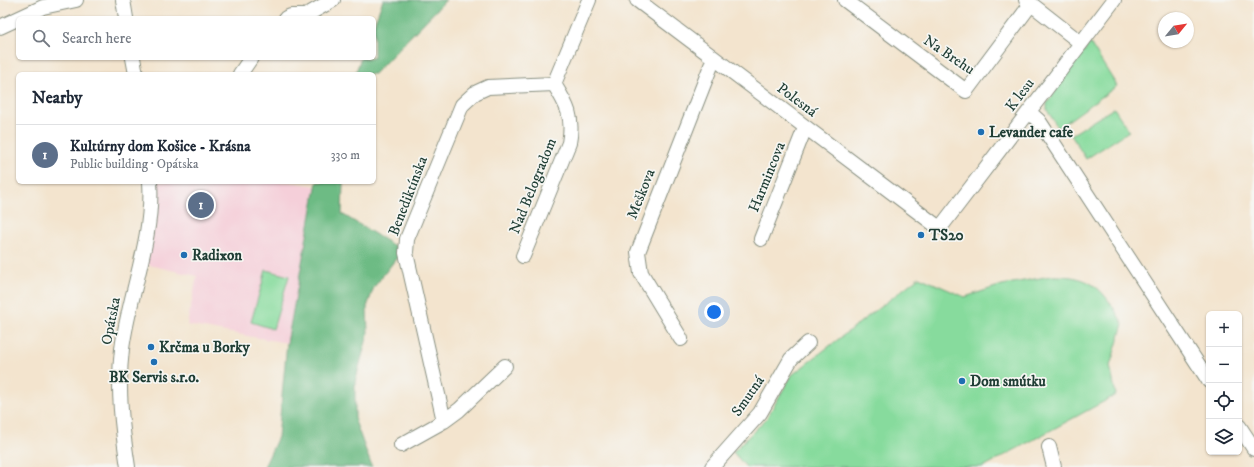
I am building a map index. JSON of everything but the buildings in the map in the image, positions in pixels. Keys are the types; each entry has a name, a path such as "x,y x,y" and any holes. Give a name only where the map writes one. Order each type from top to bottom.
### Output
{"street":[{"path":"24,16 43,7 76,0"},
{"path":"123,0 126,16"},
{"path":"291,16 305,16 333,0"},
{"path":"554,84 589,0"},
{"name":"Polesná","path":"637,0 938,227"},
{"name":"Na Brehu","path":"845,0 966,91 1028,2"},
{"name":"K lesu","path":"938,227 943,224 1114,0"},
{"path":"1028,2 1081,43"},
{"path":"0,27 16,20"},
{"name":"Meškova","path":"681,339 641,273 638,252 714,58"},
{"path":"133,60 136,72"},
{"path":"241,72 250,60"},
{"name":"Nad Belogradom","path":"523,256 569,142 571,133 572,124 565,101 554,84"},
{"name":"Benediktínska","path":"444,421 406,253 407,239 462,105 468,98 488,87 554,84"},
{"path":"1029,112 1039,121 1206,376"},
{"name":"Harmincova","path":"761,239 805,128"},
{"name":"Opátska","path":"128,467 123,433 119,382 122,348 149,220 150,184"},
{"name":"Smutná","path":"712,467 760,413 791,359 808,343"},
{"path":"401,445 444,421 459,410 505,366"},
{"path":"1242,431 1254,449"},
{"path":"1049,447 1054,467"}],"shaded area":[{"path":"150,184 302,184 316,186 287,343 187,325 197,276 140,263"}],"green space":[{"path":"383,0 446,0 376,72 356,72 360,60 376,60 376,19"},
{"path":"1090,43 1117,86 1058,128 1047,110 1047,103"},
{"path":"1114,108 1129,131 1086,159 1071,135"},
{"path":"317,184 343,184 342,214 406,253 395,260 374,287 367,307 368,334 355,382 355,421 372,467 264,467 278,437 287,343"},
{"path":"266,270 289,276 273,329 251,322"},
{"path":"1051,276 1077,278 1095,286 1103,293 1123,324 1110,366 1116,395 983,467 746,467 733,452 766,419 792,375 919,277 965,297 1002,285"}],"place":[{"name":"Levander cafe","path":"981,132"},
{"name":"Kultúrny dom Košice - Krásna","path":"201,205"},
{"name":"TS20","path":"921,235"},
{"name":"Radixon","path":"184,255"},
{"name":"Krčma u Borky","path":"151,347"},
{"name":"BK Servis s.r.o.","path":"154,362"},
{"name":"Dom smútku","path":"962,381"}]}
